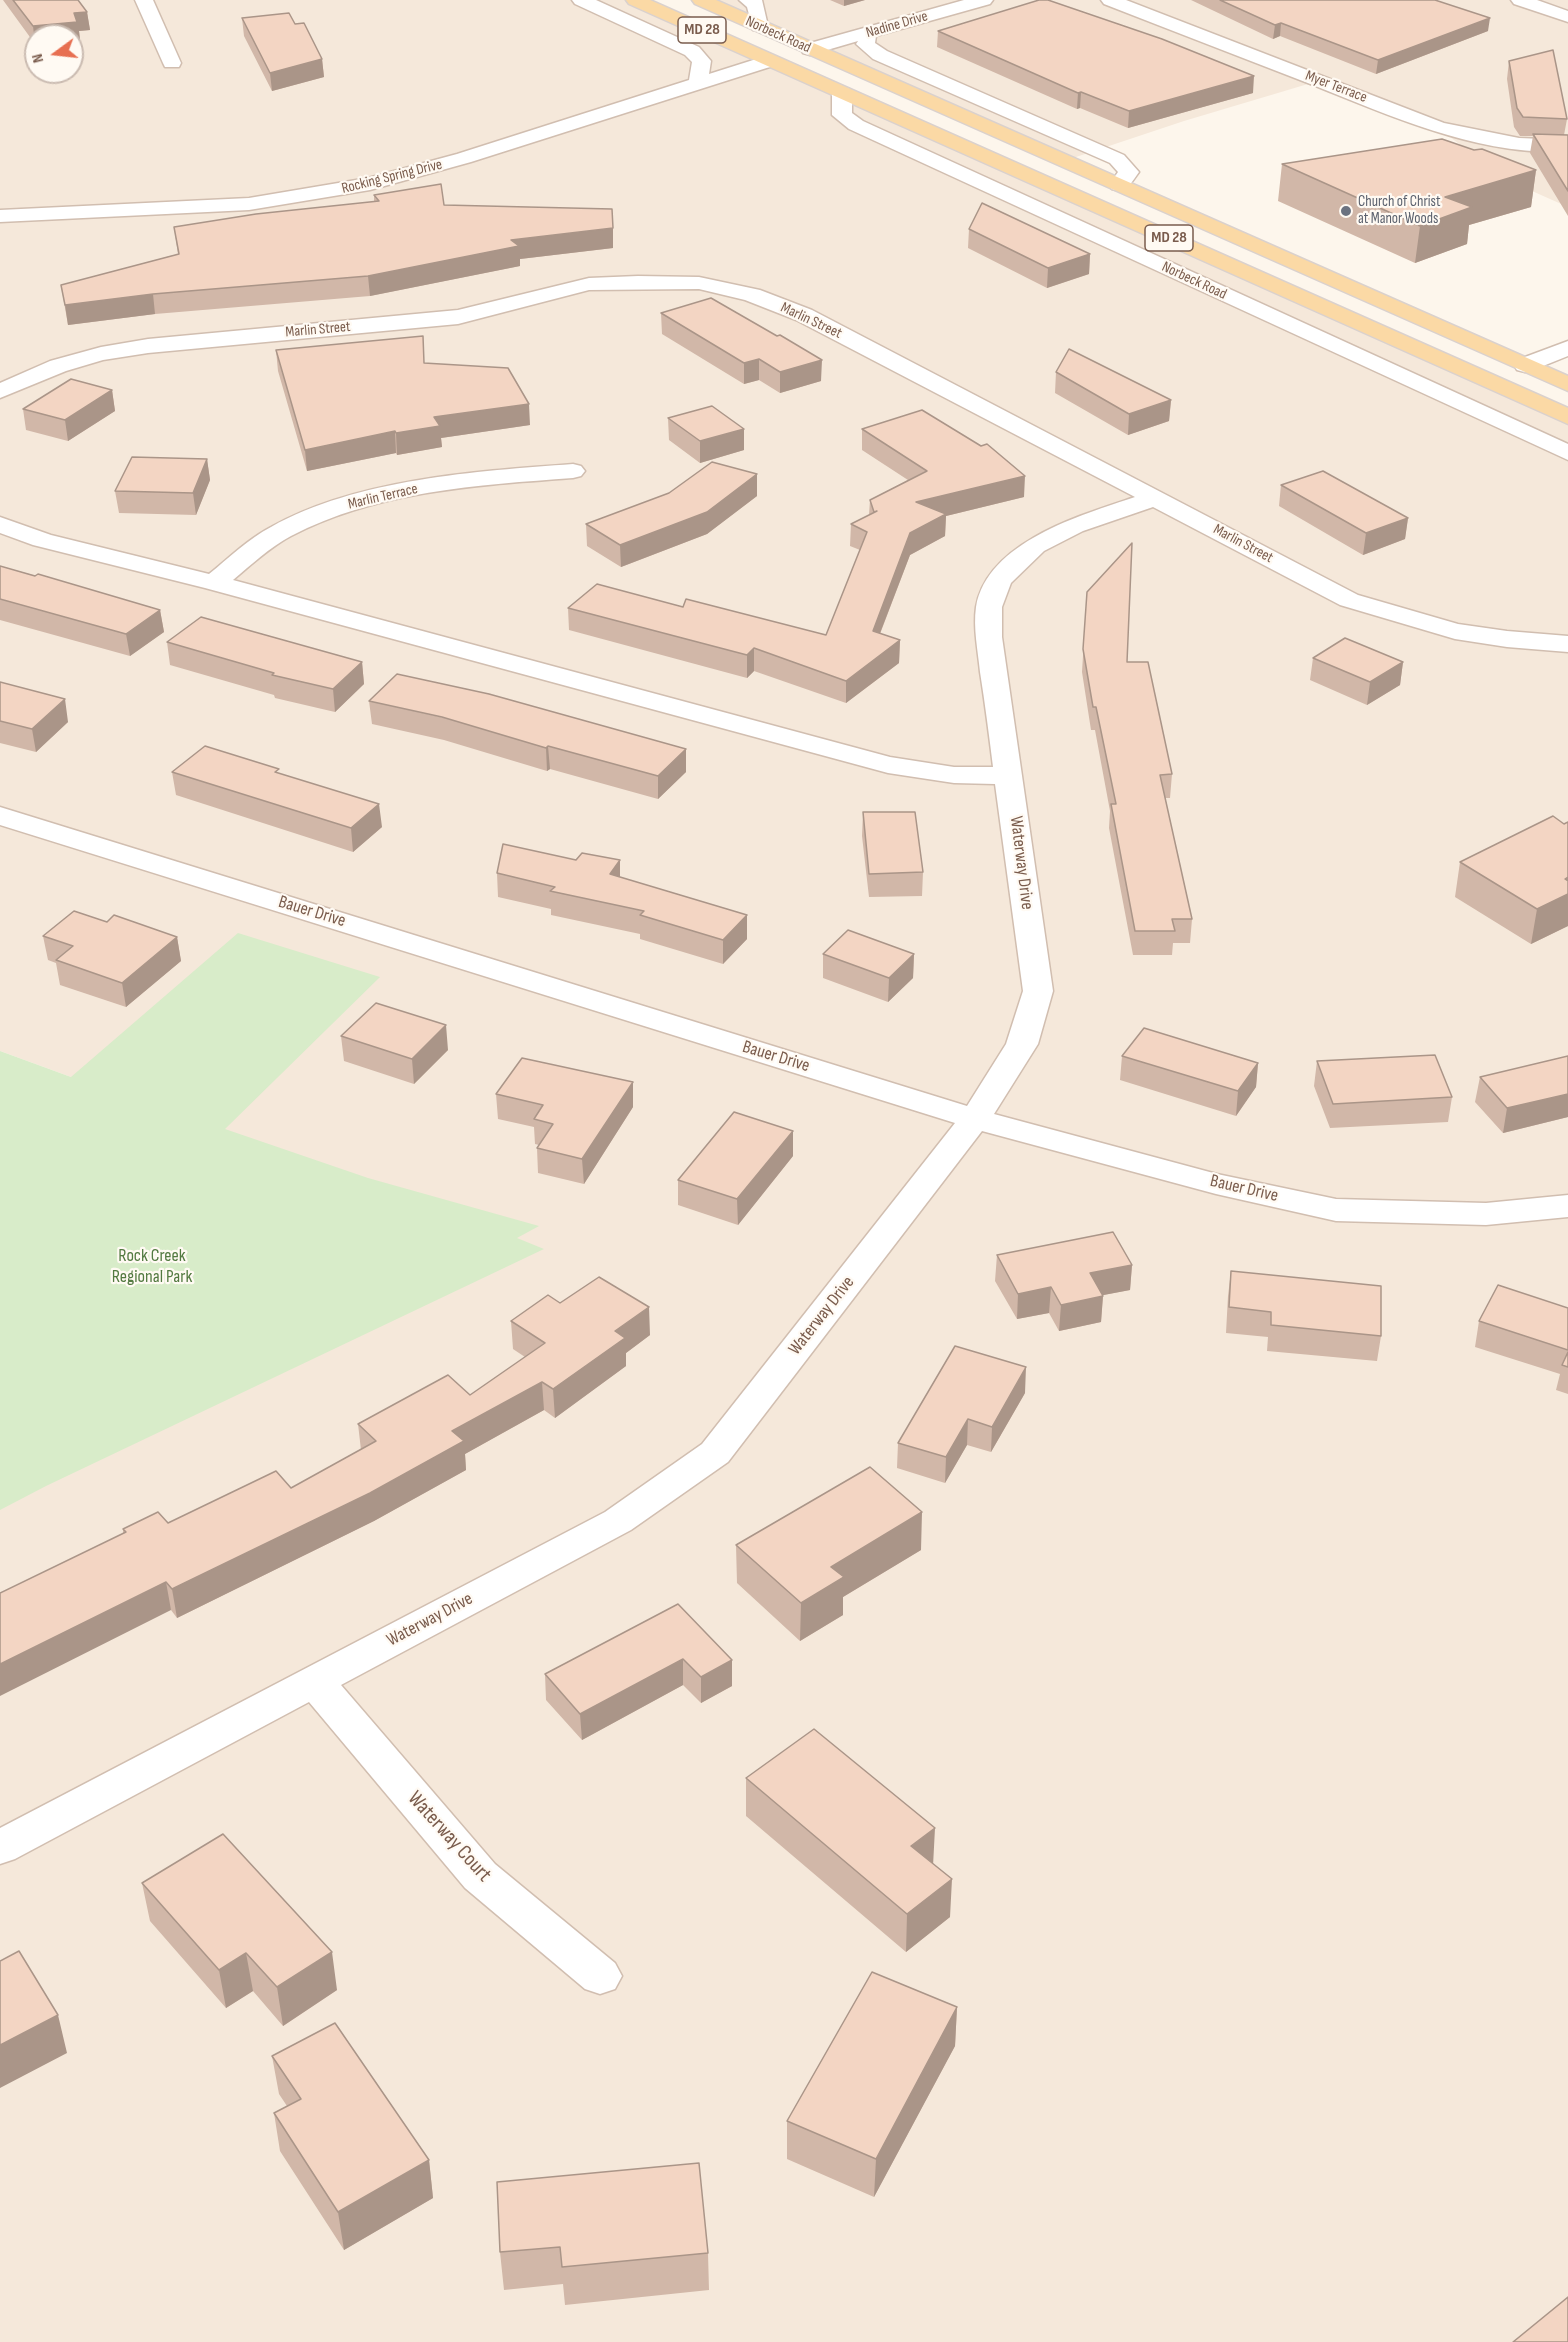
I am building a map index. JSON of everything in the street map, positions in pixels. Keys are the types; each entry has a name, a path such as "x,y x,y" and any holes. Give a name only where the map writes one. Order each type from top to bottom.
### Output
{"main road":[{"name":"Norbeck Road","path":"635,0 1568,417"},
{"name":"Norbeck Road","path":"701,0 1568,384"},
{"path":"701,30 760,44 774,50 810,49"},
{"path":"769,61 806,60 819,66 885,82"},
{"path":"1487,381 1525,364"}],"street":[{"path":"144,0 172,63"},
{"path":"580,0 692,51 702,61 698,84"},
{"path":"748,0 756,4 759,26"},
{"name":"Nadine Drive","path":"810,49 984,0"},
{"name":"Myer Terrace","path":"1110,0 1437,127 1482,139 1568,146"},
{"path":"1520,0 1568,17"},
{"path":"866,33 868,40 865,44 880,55 1117,159 1129,172 1119,185"},
{"name":"Rocking Spring Drive","path":"0,216 249,204 370,184 464,158 769,61"},
{"name":"Norbeck Road","path":"842,93 842,115 873,133 1568,453"},
{"name":"Marlin Street","path":"0,391 58,366 102,354 148,346 458,317 590,284 638,282 699,284 752,296 804,315 1349,600 1455,631 1507,639 1568,644"},
{"path":"1525,364 1568,348"},
{"name":"Marlin Terrace","path":"214,583 281,531 348,504 445,483 573,471"},
{"name":"Waterway Drive","path":"0,1847 618,1521 715,1453 975,1119 1022,1044 1038,991 989,637 989,607 999,580 1035,546 1074,526 1157,498"},
{"path":"0,524 42,540 214,583 888,765 954,775 1010,776"},
{"name":"Bauer Drive","path":"0,816 975,1119 1216,1184 1336,1210 1486,1214 1568,1206"},
{"name":"Waterway Court","path":"314,1681 480,1876 600,1976"}],"shaded area":[{"path":"0,0 635,0 1568,417 1568,2342 0,2342 0,1508 71,1077 0,1051"},
{"path":"701,0 1568,0 1568,207 1505,179 1437,127 1318,81 1184,121 1064,161"}],"green space":[{"name":"Rock Creek Regional Park","path":"238,933 380,977 225,1129 368,1178 539,1226 517,1238 544,1249 0,1510 0,1051 71,1077"}],"building":[{"path":"13,0 78,0 87,12 74,13 77,22 31,24"},
{"path":"1039,0 1048,0 1162,39 1254,76 1129,111 1081,92 1078,93 938,31"},
{"path":"1220,0 1435,0 1490,18 1378,60 1281,23 1275,25"},
{"path":"289,13 295,24 304,23 322,59 270,73 242,18"},
{"path":"1553,50 1567,119 1523,117 1517,108 1509,61"},
{"path":"1533,134 1568,135 1568,191"},
{"path":"1442,139 1474,150 1482,149 1536,170 1445,197 1472,207 1420,226 1282,164"},
{"path":"441,184 444,205 612,209 613,228 511,240 519,246 368,276 153,294 65,305 61,285 179,254 174,227 256,214 379,201 374,195"},
{"path":"982,203 1090,254 1048,268 969,229"},
{"path":"711,298 822,360 780,372 759,359 744,363 661,313"},
{"path":"423,336 424,363 508,368 529,404 434,417 440,426 396,433 395,431 305,450 276,350"},
{"path":"1069,349 1171,400 1129,414 1056,372"},
{"path":"71,379 112,390 65,420 23,409"},
{"path":"712,406 744,429 700,441 668,418"},
{"path":"922,410 981,446 987,444 1025,476 916,502 946,514 910,533 873,631 900,640 846,681 754,648 747,655 568,608 597,584 683,607 686,599 826,635 867,532 851,524 877,511 874,512 870,500 927,471 862,429"},
{"path":"132,457 207,459 193,493 115,491"},
{"path":"712,462 757,474 707,512 620,545 586,524 669,493"},
{"path":"1323,471 1408,518 1366,533 1281,485"},
{"path":"1132,543 1127,662 1148,662 1172,774 1160,775 1192,919 1172,919 1175,931 1135,931 1111,804 1116,804 1096,707 1093,707 1083,649 1087,592"},
{"path":"0,566 35,576 38,574 160,610 126,634 0,599"},
{"path":"201,617 362,662 333,689 272,675 274,673 167,642"},
{"path":"1345,638 1403,662 1370,682 1313,658"},
{"path":"397,674 489,694 686,749 658,776 548,746 546,748 442,717 369,701"},
{"path":"0,682 65,699 32,729 0,721"},
{"path":"205,746 279,769 275,772 379,804 351,828 172,772"},
{"path":"863,812 915,812 923,872 869,874"},
{"path":"1553,816 1564,824 1568,822 1568,877 1565,879 1568,881 1568,894 1537,909 1460,862"},
{"path":"503,844 576,860 582,853 620,860 610,874 747,915 723,940 640,915 644,911 550,891 555,887 497,873"},
{"path":"74,911 107,922 114,915 177,937 122,983 56,960 73,946 43,936"},
{"path":"848,930 914,954 889,978 823,954"},
{"path":"376,1003 446,1025 412,1059 341,1036"},
{"path":"1144,1028 1258,1063 1238,1091 1122,1056"},
{"path":"1435,1055 1452,1097 1333,1104 1317,1061"},
{"path":"1568,1056 1568,1094 1507,1108 1480,1077"},
{"path":"522,1058 633,1082 582,1159 537,1148 553,1124 534,1119 543,1105 496,1094"},
{"path":"734,1112 793,1131 737,1199 678,1180"},
{"path":"1113,1232 1132,1265 1090,1273 1103,1296 1061,1305 1051,1287 1018,1294 997,1255"},
{"path":"1231,1271 1381,1286 1381,1336 1271,1325 1271,1312 1229,1307"},
{"path":"599,1277 649,1307 615,1331 625,1338 553,1389 542,1382 452,1431 464,1441 370,1493 172,1589 166,1582 0,1664 0,1593 126,1532 123,1529 158,1512 168,1523 276,1471 291,1488 376,1441 358,1424 448,1375 470,1395 545,1343 511,1321 548,1295 560,1303"},
{"path":"1498,1285 1568,1308 1568,1350 1479,1321"},
{"path":"955,1346 1026,1367 992,1427 968,1419 946,1457 898,1443"},
{"path":"1568,1352 1568,1367 1562,1365"},
{"path":"870,1467 922,1512 831,1567 844,1577 801,1603 736,1545"},
{"path":"678,1604 732,1660 701,1677 683,1659 580,1714 545,1674"},
{"path":"814,1729 935,1828 911,1846 952,1879 907,1914 746,1778"},
{"path":"223,1834 332,1952 277,1987 246,1953 219,1970 142,1883"},
{"path":"19,1951 58,2015 0,2045 0,1961"},
{"path":"872,1972 957,2007 876,2159 787,2121"},
{"path":"335,2023 429,2160 338,2212 274,2113 301,2099 272,2056"},
{"path":"699,2163 708,2253 562,2267 560,2247 500,2252 497,2182"},
{"path":"1568,2297 1568,2342 1513,2342"}],"place":[{"name":"Church of Christ at Manor Woods","path":"1346,211"}]}
